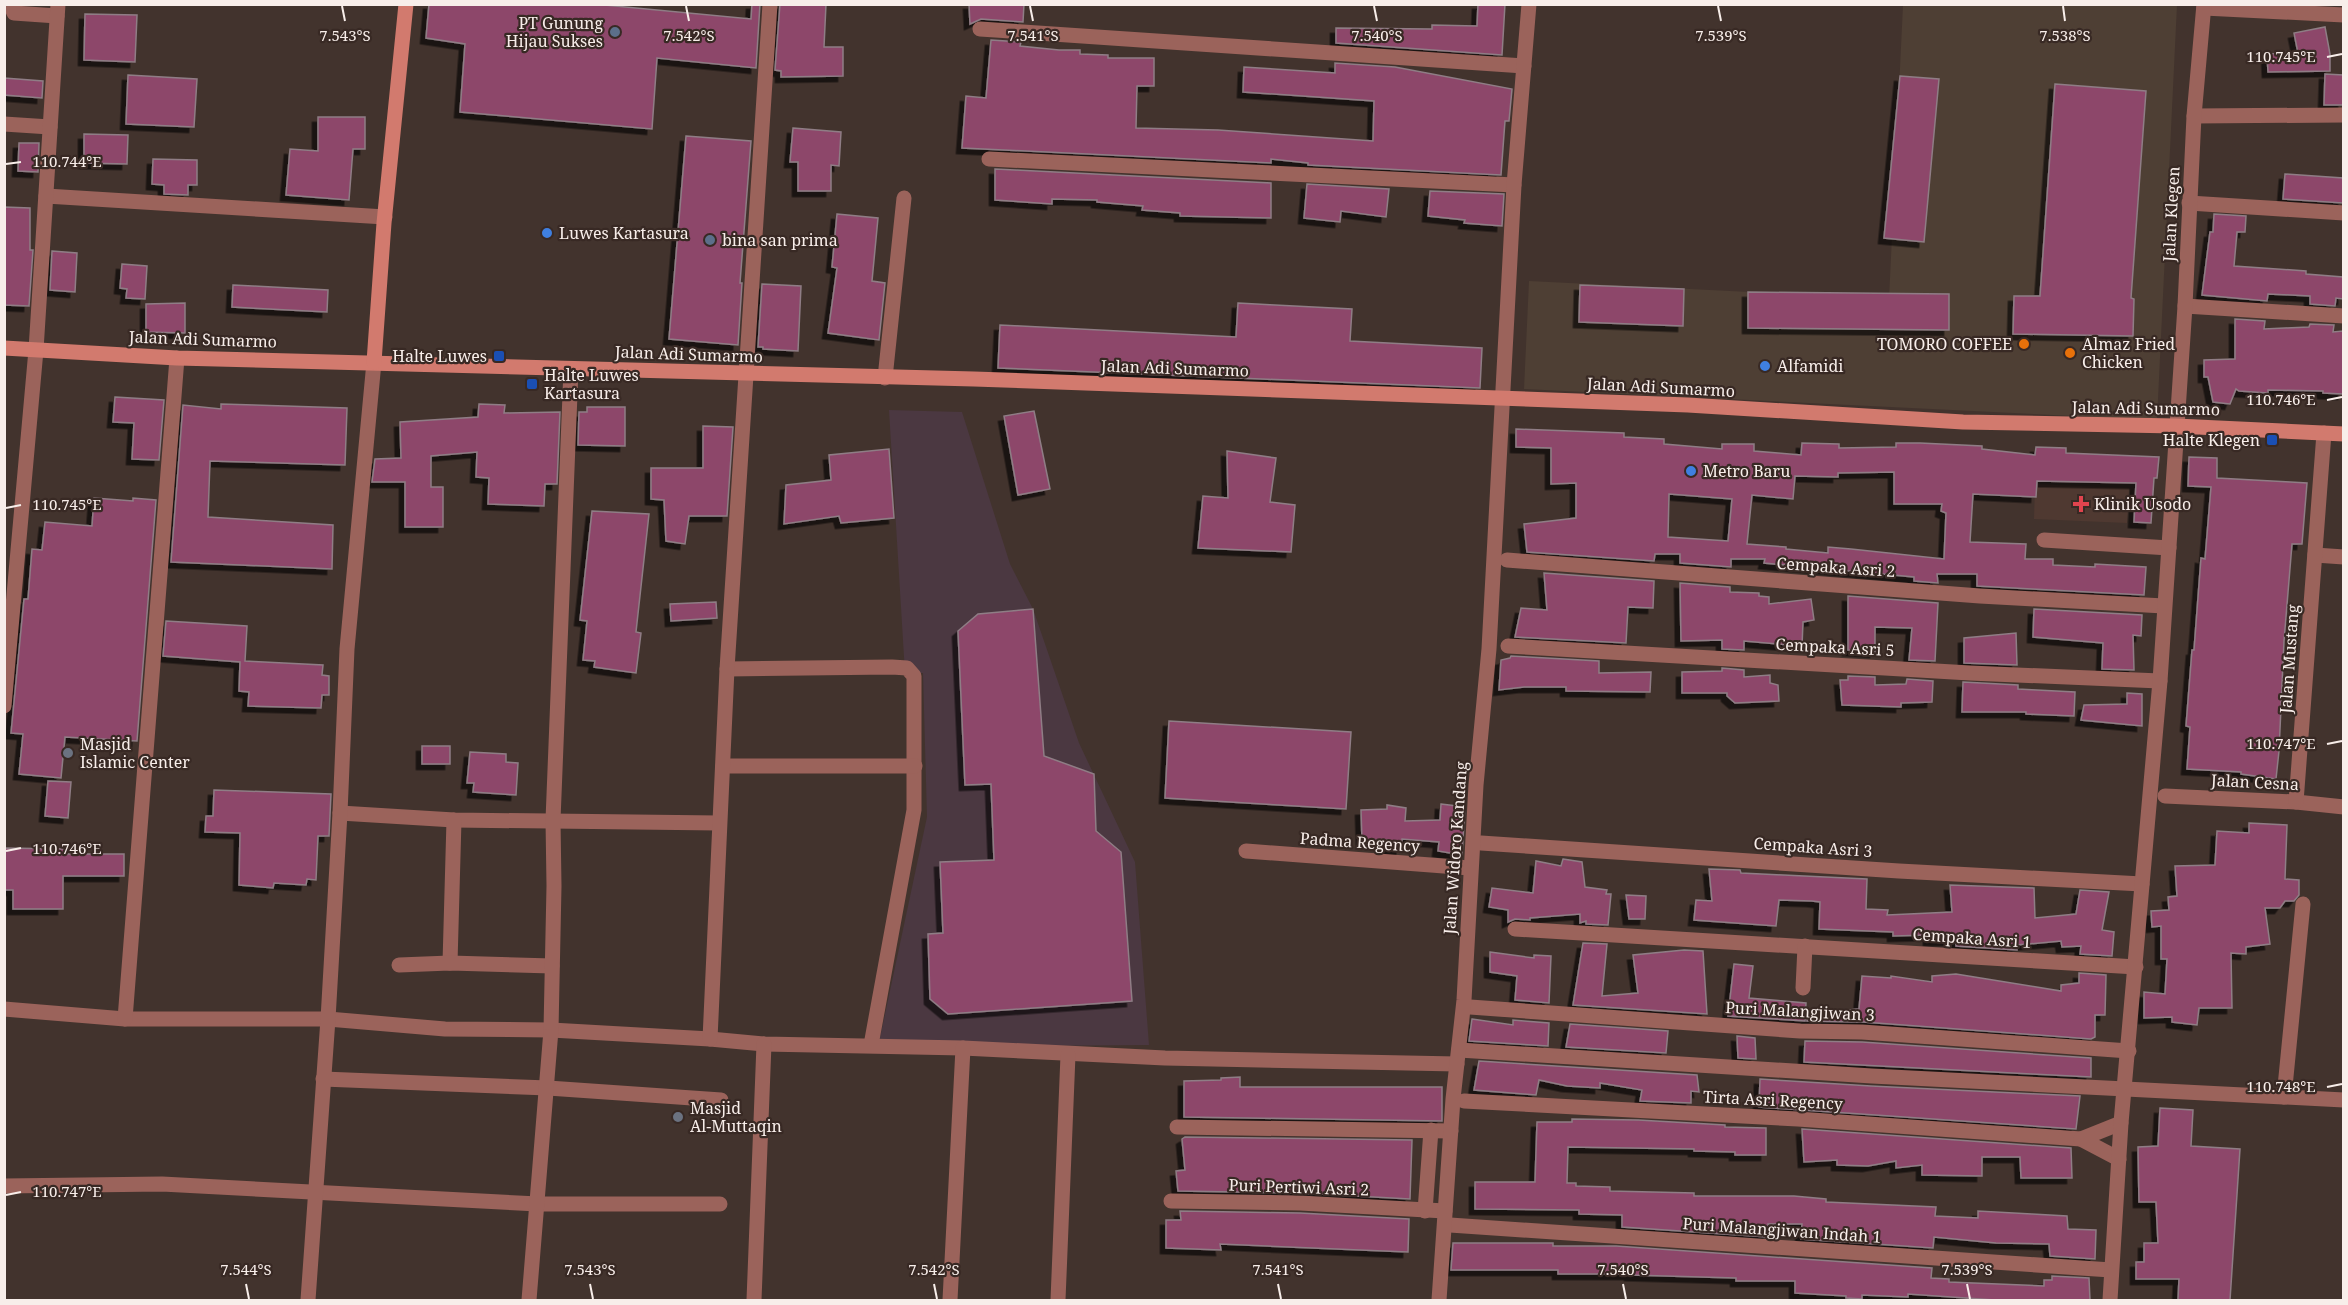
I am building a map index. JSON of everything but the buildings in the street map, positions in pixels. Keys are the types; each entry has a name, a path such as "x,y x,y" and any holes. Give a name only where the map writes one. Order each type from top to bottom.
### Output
{"main road":[{"path":"374,362 385,217 406,4"},
{"name":"Jalan Adi Sumarmo","path":"4,348 177,358 974,379 1688,405 1964,422 2176,426 2343,434"}],"street":[{"path":"4,706 7,649 36,350 58,10 18,14 10,9 10,4"},
{"path":"710,1039 727,669 770,4"},
{"name":"Jalan Widoro Kandang","path":"1439,1300 1448,1218 1451,1131 1464,1000 1470,868 1489,649 1514,185 1529,4"},
{"path":"2204,6 2343,15"},
{"name":"Jalan Klegen","path":"2110,1300 2121,1123 2126,1090 2160,681 2185,306 2194,116 2204,6"},
{"path":"980,29 1524,66"},
{"path":"2194,116 2343,115"},
{"path":"4,124 50,127"},
{"path":"989,159 1514,185"},
{"path":"46,196 385,217"},
{"path":"885,378 904,198"},
{"path":"2189,203 2343,213"},
{"path":"2185,306 2343,316"},
{"path":"125,1018 177,358"},
{"path":"308,1300 328,1019 347,650 374,362"},
{"path":"529,1300 551,1030 553,820 571,369"},
{"name":"Jalan Mustang","path":"2296,802 2324,433"},
{"path":"2044,540 2169,548"},
{"path":"2315,555 2343,557"},
{"name":"Cempaka Asri 2","path":"1507,560 1980,596 2164,606"},
{"name":"Cempaka Asri 5","path":"1508,646 1970,673 2160,681"},
{"path":"727,669 907,668 914,676 914,810 871,1045"},
{"path":"723,765 915,766"},
{"name":"Jalan Cesna","path":"2165,796 2296,802 2343,807"},
{"path":"340,813 454,820 719,823"},
{"path":"450,963 454,820"},
{"name":"Cempaka Asri 3","path":"1481,843 1910,872 2142,884"},
{"name":"Padma Regency","path":"1246,851 1470,868"},
{"path":"2284,1097 2304,904"},
{"name":"Cempaka Asri 1","path":"1515,929 2136,967"},
{"path":"1803,988 1805,946"},
{"path":"399,964 552,966"},
{"name":"Puri Malangjiwan 3","path":"1470,1007 1800,1031 1862,1032 2129,1051"},
{"path":"4,1009 125,1018 328,1019 445,1029 551,1030 764,1044 963,1048 1068,1055 1165,1058 1458,1057 2343,1100"},
{"path":"754,1300 764,1044"},
{"path":"950,1300 963,1048"},
{"path":"1058,1300 1068,1055"},
{"path":"323,1079 548,1088 721,1100"},
{"name":"Tirta Asri Regency","path":"1464,1101 1798,1119 2081,1139 2119,1159"},
{"name":"Tirta Asri Regency","path":"2081,1139 2121,1123"},
{"path":"1177,1127 1451,1131"},
{"path":"1425,1210 1431,1130"},
{"path":"4,1186 162,1184 538,1204 720,1204"},
{"name":"Puri Pertiwi Asri 2","path":"1171,1201 1300,1203 1425,1210 1448,1218"},
{"name":"Puri Malangjiwan Indah 1","path":"1448,1218 2111,1270"}],"shaded area":[{"path":"1903,5 2177,5 2157,420 1524,389 1529,281 1889,299"},
{"path":"889,410 962,412 1010,564 1033,609 1079,743 1135,862 1149,1045 878,1047 927,817 923,673 905,673"},
{"name":"Klinik Usodo","path":"2035,484 2129,488 2127,523 2034,519"}],"place":[{"name":"PT Gunung Hijau Sukses","path":"615,32"},
{"name":"Luwes Kartasura","path":"547,233"},
{"name":"bina san prima","path":"710,240"},
{"name":"TOMORO COFFEE","path":"2024,344"},
{"name":"Almaz Fried Chicken","path":"2070,353"},
{"name":"Halte Luwes","path":"499,356"},
{"name":"Alfamidi","path":"1765,366"},
{"name":"Halte Luwes Kartasura","path":"532,384"},
{"name":"Halte Klegen","path":"2272,440"},
{"name":"Metro Baru","path":"1691,471"},
{"name":"Klinik Usodo","path":"2081,504"},
{"name":"Masjid Islamic Center","path":"68,753"},
{"name":"Masjid Al-Muttaqin","path":"678,1117"}]}
